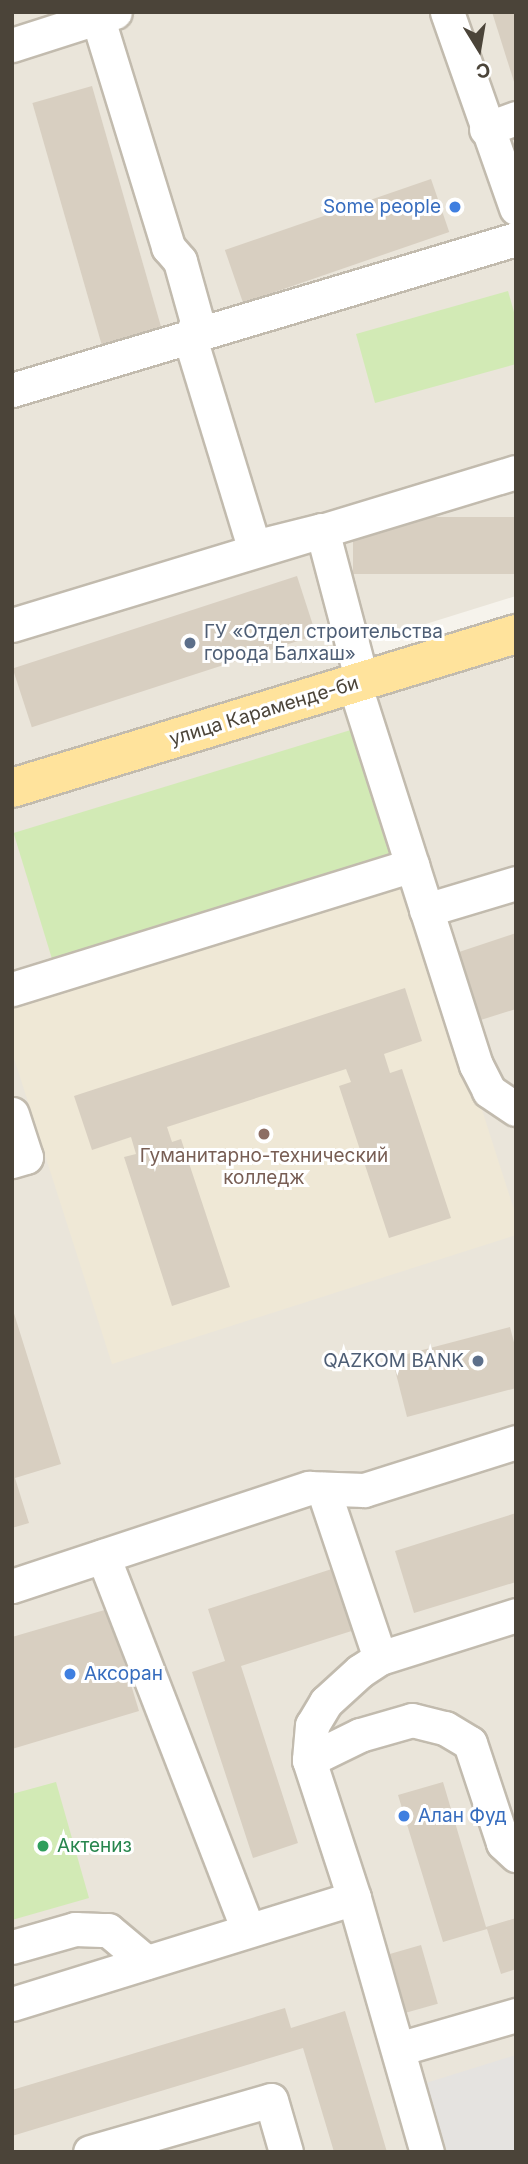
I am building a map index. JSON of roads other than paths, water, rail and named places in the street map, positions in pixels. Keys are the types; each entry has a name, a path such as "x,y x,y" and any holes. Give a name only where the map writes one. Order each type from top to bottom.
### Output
{"main road":[{"name":"улица Караменде-би","path":"12,788 516,634"}],"street":[{"path":"447,12 501,123 516,208"},
{"path":"12,45 107,15 168,247 180,261 197,322 190,338 254,547 322,530"},
{"path":"12,390 516,239"},
{"path":"12,625 516,472"},
{"path":"322,530 358,682 412,865 476,1065 489,1091 514,1110"},
{"path":"12,989 412,865"},
{"path":"426,910 516,883"},
{"path":"12,1114 26,1157 12,1161"},
{"path":"12,1586 309,1488 364,1490 516,1442"},
{"path":"323,1489 380,1658"},
{"path":"103,1556 248,1930"},
{"path":"427,2152 354,1898 309,1760 312,1725 326,1702 360,1671 380,1658 516,1615"},
{"path":"309,1760 360,1735 412,1720 445,1728 470,1743 503,1843 516,1855"},
{"path":"12,2004 354,1898"},
{"path":"12,1947 75,1929 108,1930 146,1962"},
{"path":"398,2049 516,2015"},
{"path":"90,2152 271,2100 286,2152"}],"place":[{"name":"Some people","path":"455,207"},
{"name":"ГУ «Отдел строительства города Балхаш»","path":"190,643"},
{"name":"Гуманитарно-технический колледж","path":"264,1134"},
{"name":"QAZKOM BANK","path":"478,1361"},
{"name":"Аксоран","path":"70,1674"},
{"name":"Алан Фуд","path":"404,1816"},
{"name":"Актениз","path":"43,1846"}]}
